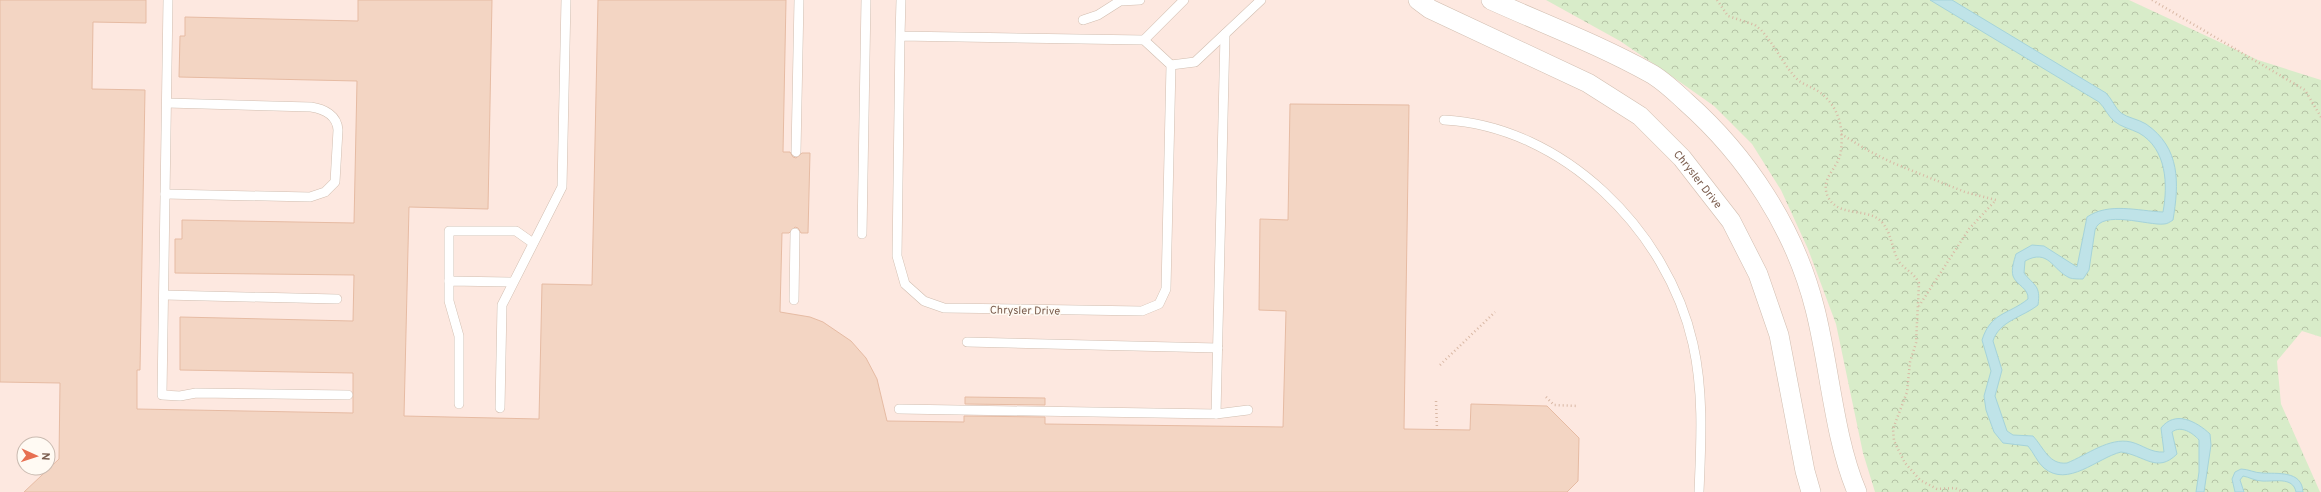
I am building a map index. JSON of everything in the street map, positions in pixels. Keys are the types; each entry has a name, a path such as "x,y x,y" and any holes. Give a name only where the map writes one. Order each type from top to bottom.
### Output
{"street":[{"name":"Chrysler Drive","path":"1418,0 1437,12 1588,84 1640,116 1682,158 1731,221 1758,274 1779,335 1805,471 1811,492"},
{"path":"1491,0 1652,74 1700,114 1727,142 1750,172 1771,204 1787,236 1814,306 1842,443 1857,492"}],"lane":[{"path":"168,0 162,395 196,393 348,395"},
{"path":"500,408 500,318 505,295 558,197 563,182 566,0"},
{"path":"796,152 799,0"},
{"path":"862,234 866,0"},
{"name":"Chrysler Drive","path":"901,0 897,256 904,284 924,302 944,308 1142,311 1159,304 1166,289 1171,65"},
{"path":"1083,20 1098,15 1120,1 1140,0"},
{"path":"1144,40 1184,0"},
{"path":"900,36 1144,40 1171,65 1195,62 1261,0"},
{"path":"1216,414 1225,34"},
{"path":"165,194 310,197 321,194 335,182 338,130 337,123 330,114 311,107 167,103"},
{"path":"1444,120 1476,123 1500,130 1547,151 1571,166 1622,210 1653,250 1677,294 1690,331 1698,364 1701,408 1700,492"},
{"path":"459,404 459,336 449,301 449,231 516,231 533,243"},
{"path":"794,300 795,233"},
{"path":"449,281 512,282"},
{"path":"164,296 337,299"},
{"path":"967,342 1218,348"},
{"path":"899,409 1216,414 1248,410"}],"path":[{"path":"1718,0 1728,16 1755,25 1761,30 1798,80 1826,97 1839,114 1841,152 1826,180 1828,196 1832,203 1841,208 1876,217 1886,226 1900,262 1915,275 1918,283 1917,335 1910,362 1907,392 1893,429 1894,441 1905,463 1920,480 1937,489 1955,488 1963,492"},
{"path":"2152,0 2305,90 2321,117"},
{"path":"1841,134 1893,163 1965,192 1996,200 1969,229 1917,308"},
{"path":"1440,365 1495,312"},
{"path":"1546,397 1554,405 1578,406"},
{"path":"1436,401 1437,429"}],"shaded area":[{"path":"0,0 2321,0 2321,492 0,492"}],"green space":[{"path":"1546,0 2129,0 2258,60 2321,80 2321,337 2302,331 2277,361 2281,404 2320,492 1875,492 1863,453 1836,324 1808,249 1781,190 1752,144 1714,106 1670,75 1620,41"}],"water":[{"path":"1930,0 1952,0 2106,93 2121,113 2146,124 2157,134 2166,144 2172,155 2175,168 2176,193 2173,220 2166,224 2157,224 2116,219 2106,220 2099,224 2095,230 2089,270 2083,279 2070,278 2050,262 2040,257 2025,261 2024,273 2038,290 2038,305 2006,324 1996,334 1993,341 2002,370 1995,396 2007,431 2013,435 2033,436 2047,455 2061,463 2067,463 2106,444 2123,441 2131,442 2151,450 2164,452 2161,428 2173,420 2186,419 2198,425 2210,434 2211,445 2204,492 2196,492 2199,472 2199,440 2187,431 2179,429 2172,432 2177,454 2170,460 2163,463 2150,462 2121,452 2082,470 2063,475 2053,473 2044,468 2028,446 2003,443 1994,432 1986,410 1984,396 1991,371 1982,340 1990,324 1995,319 2028,299 2028,295 2017,282 2012,273 2016,254 2032,245 2044,246 2077,267 2087,217 2096,212 2124,208 2163,212 2165,202 2165,179 2160,158 2155,148 2139,133 2114,121 2099,102"},
{"path":"2241,469 2259,473 2281,474 2294,477 2302,485 2303,492 2296,492 2294,487 2287,482 2259,481 2243,476 2240,480 2244,492 2235,492 2232,479 2235,472"}],"building":[{"path":"0,0 146,0 146,23 93,22 92,89 145,90 140,370 137,370 137,409 353,413 353,373 180,370 180,317 353,321 354,275 175,273 175,239 182,239 182,220 354,223 357,81 179,77 180,36 185,36 185,17 358,21 358,0 492,0 488,209 409,207 404,416 539,419 542,284 592,285 598,0 786,0 783,152 790,152 793,157 796,158 802,153 810,153 808,233 801,233 798,228 795,227 789,233 782,233 780,312 810,317 823,322 851,341 866,358 877,379 887,421 964,422 964,416 1045,417 1045,424 1283,427 1286,311 1259,310 1260,219 1288,220 1290,104 1409,105 1404,429 1470,430 1471,404 1547,406 1579,438 1578,481 1567,492 24,492 41,476 56,476 56,462 59,459 60,383 0,382"},
{"path":"965,397 1045,398 1045,405 965,404"}]}
